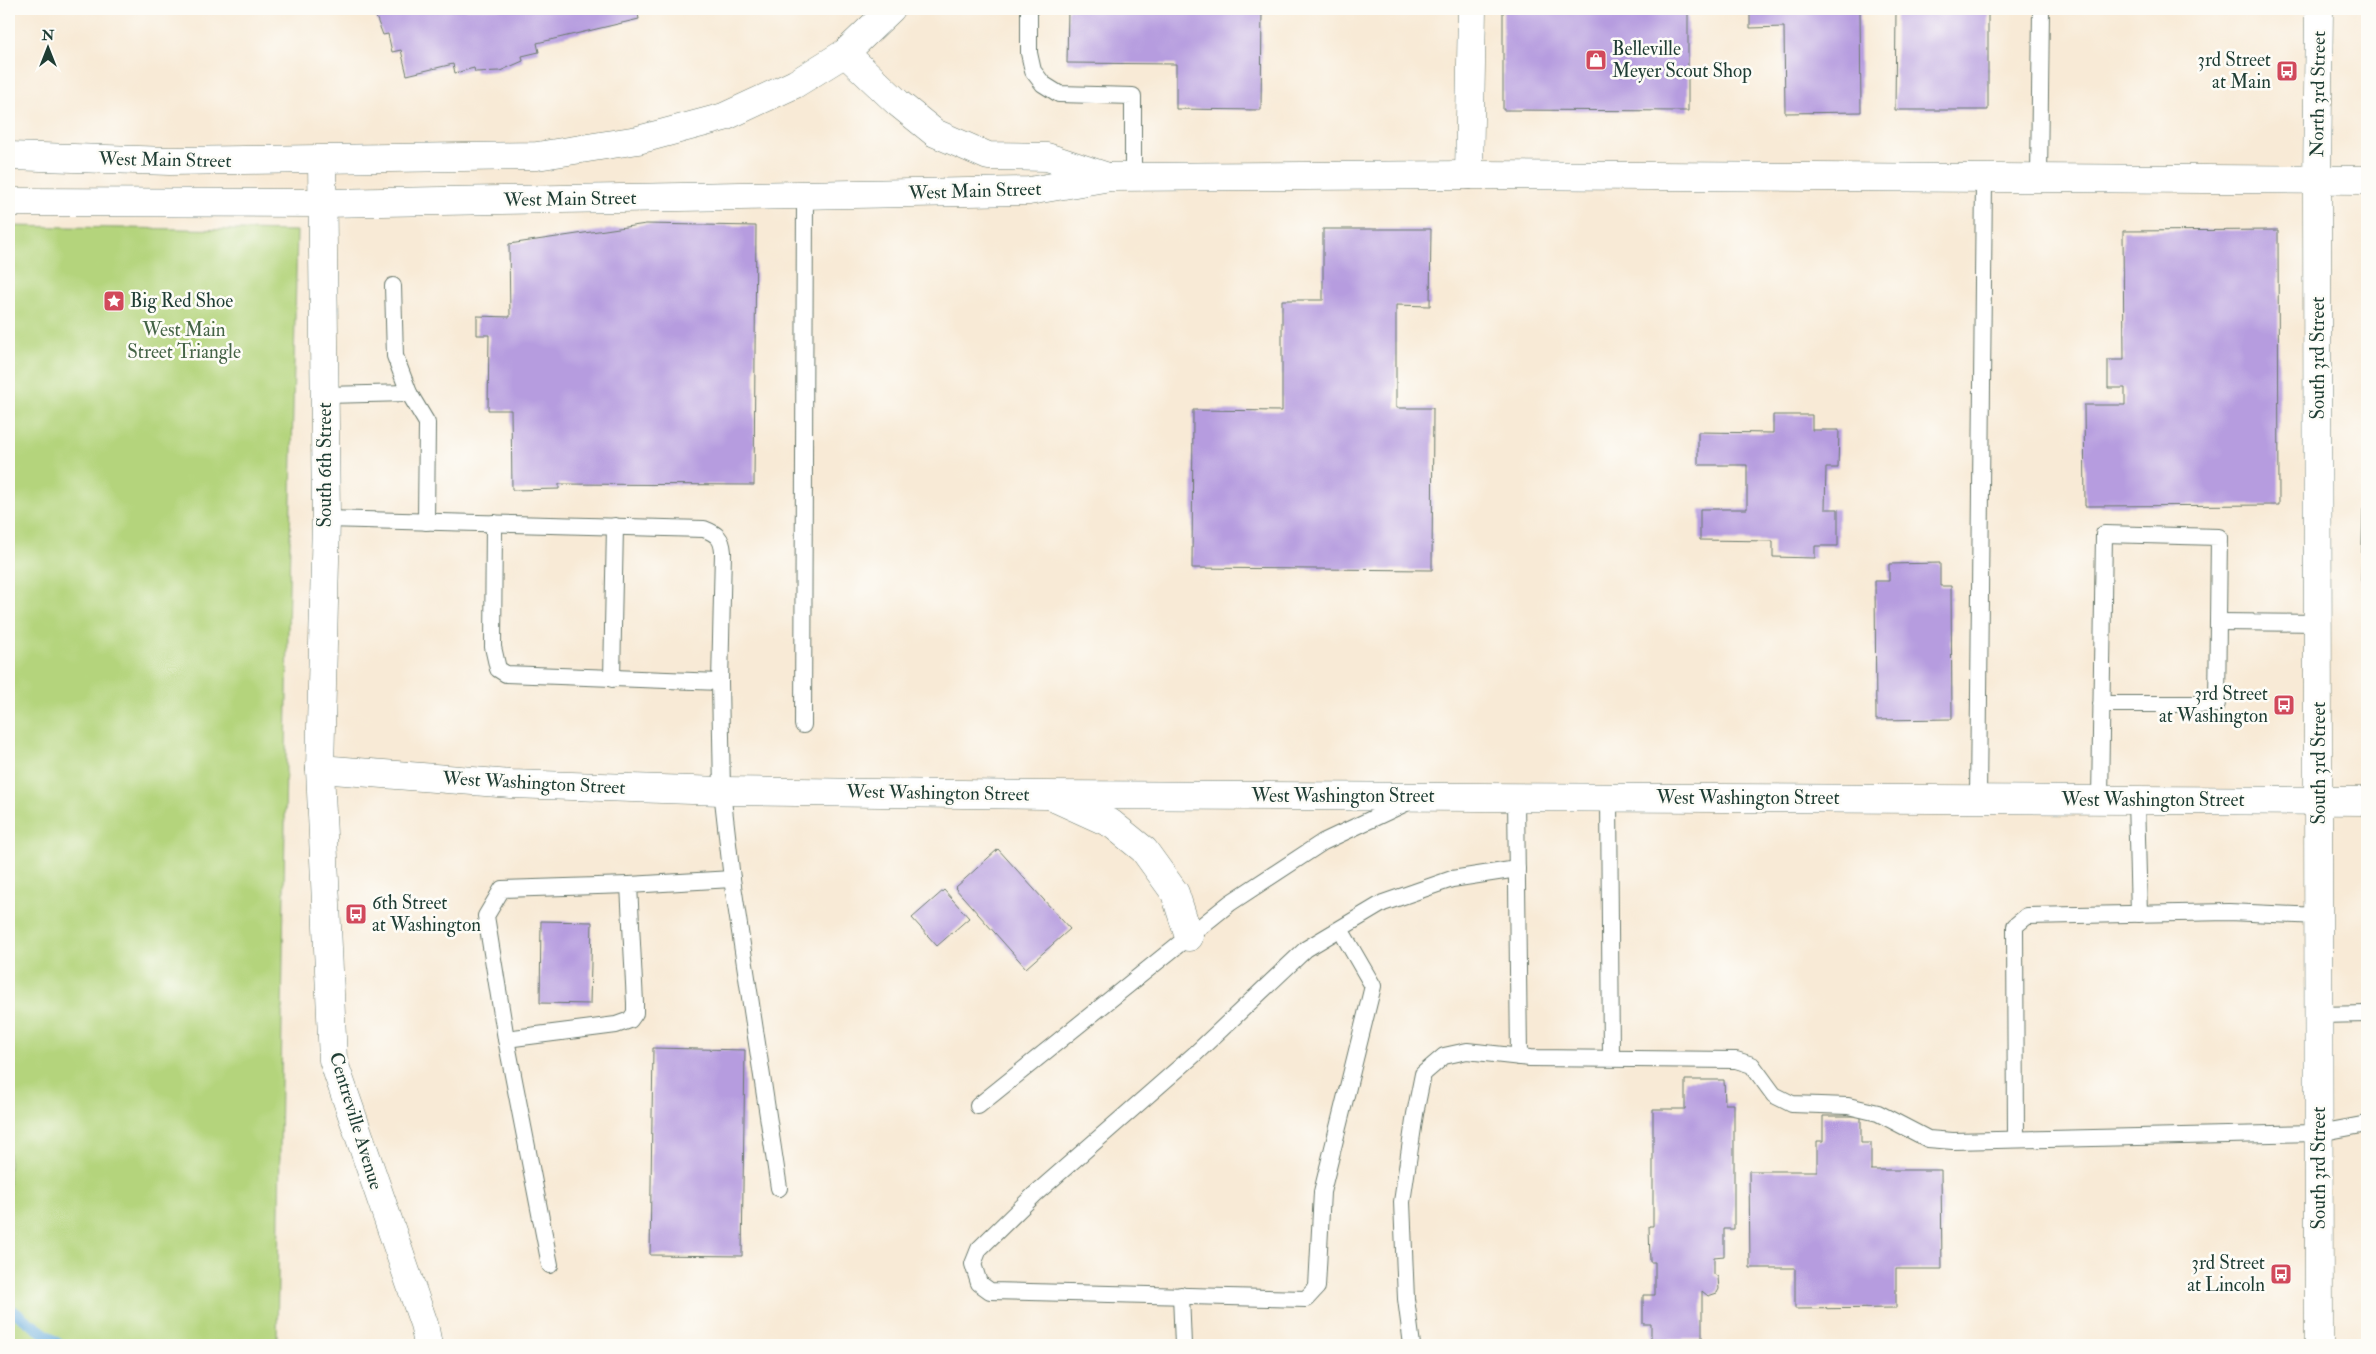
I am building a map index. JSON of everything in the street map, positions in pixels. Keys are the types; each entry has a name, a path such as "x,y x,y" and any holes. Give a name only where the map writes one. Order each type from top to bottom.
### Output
{"main road":[{"path":"845,53 891,9"},
{"path":"1469,175 1472,9"},
{"name":"North 3rd Street","path":"2317,180 2319,9"},
{"name":"West Main Street","path":"9,156 170,161 537,156 638,140 724,117 795,84 845,53 898,103 935,133 988,156 1047,157 1122,177"},
{"name":"South 6th Street","path":"320,769 326,519 322,160"},
{"path":"1122,177 1469,175 2367,180"},
{"name":"West Main Street","path":"9,202 323,203 1029,191 1122,177"},
{"name":"South 3rd Street","path":"2317,180 2319,1345"},
{"name":"West Washington Street","path":"320,769 511,784 722,791 1046,795 2367,801"},
{"name":"Centreville Avenue","path":"320,769 333,1060 420,1314 428,1345"},
{"path":"1046,795 1112,824 1144,850 1174,894 1188,937"}],"lane":[{"path":"1029,9 1029,53 1033,71 1043,84 1059,94 1134,96 1122,177"},
{"path":"2039,178 2041,9"},
{"path":"1978,799 1984,178"},
{"path":"803,725 805,195"},
{"path":"393,286 395,356 409,393 427,422 426,522"},
{"path":"325,394 409,393"},
{"path":"326,519 704,529 717,533 722,542 723,552 720,682 722,791 732,879 778,1188"},
{"path":"494,523 493,648 498,668 506,674 720,682"},
{"path":"612,679 615,526"},
{"path":"2100,800 2101,704 2104,534 2219,537 2217,704 2101,704"},
{"path":"2218,622 2318,623"},
{"path":"978,1106 1230,903 1323,842 1421,796"},
{"path":"1516,796 1520,1057"},
{"path":"1609,797 1611,1058"},
{"path":"2136,800 2139,914"},
{"path":"1340,928 1373,986 1322,1192 1317,1287 1306,1299 990,1291 979,1283 973,1264 979,1249 1034,1196 1190,1059 1306,949 1340,928 1383,903 1452,879 1517,869"},
{"path":"550,1265 506,1039 486,916 502,889 629,885 732,879"},
{"path":"506,1039 616,1025 630,1020 635,1013 635,1003 629,885"},
{"path":"2016,1139 2015,926 2027,916 2229,912 2319,916"},
{"path":"2319,1014 2367,1014"},
{"path":"1412,1345 1406,1299 1402,1202 1423,1074 1444,1056 1467,1052 1520,1057 1736,1060 1752,1065 1774,1095 1792,1104 1848,1106 1878,1113 1928,1139 1952,1141 2318,1133 2367,1124"},
{"path":"1181,1295 1183,1345"}],"green space":[{"name":"West Main Street Triangle","path":"9,226 297,231 288,632 277,1345 9,1345"}],"building":[{"path":"373,9 637,9 639,19 537,43 539,52 522,56 523,61 500,71 475,72 474,68 455,73 453,64 407,75 401,50 392,52 388,34 383,35"},
{"path":"1068,9 1262,9 1261,110 1176,109 1176,64 1067,63"},
{"name":"Belleville Meyer Scout Shop","path":"1503,9 1688,9 1688,111 1503,110"},
{"path":"1750,9 1860,9 1861,112 1785,113 1784,27 1750,28"},
{"path":"1896,9 1988,9 1988,110 1895,110"},
{"path":"646,224 756,226 754,485 559,484 559,489 512,490 511,410 488,410 489,335 477,335 477,316 510,317 509,244"},
{"path":"1323,229 1431,229 1430,306 1396,305 1396,408 1433,408 1432,570 1192,568 1193,410 1282,411 1282,300 1323,300"},
{"path":"2278,230 2279,505 2085,506 2084,405 2125,405 2125,388 2108,388 2108,360 2124,360 2123,231"},
{"path":"1773,415 1812,415 1812,430 1839,430 1838,468 1826,468 1825,509 1838,509 1838,546 1815,546 1815,558 1773,557 1773,541 1700,540 1700,509 1747,509 1747,465 1698,465 1698,432 1773,433"},
{"path":"2363,509 2367,509 2367,581 2361,581"},
{"path":"1940,563 1940,586 1951,586 1952,719 1876,720 1875,581 1889,581 1889,564"},
{"path":"998,849 1070,929 1026,968 955,888"},
{"path":"944,890 969,918 937,946 912,918"},
{"path":"541,921 592,922 590,1004 540,1003"},
{"path":"653,1048 745,1050 742,1256 650,1255"},
{"path":"1685,1080 1724,1080 1725,1104 1734,1104 1734,1229 1724,1229 1724,1256 1714,1257 1714,1274 1718,1277 1719,1289 1717,1293 1708,1296 1702,1291 1702,1339 1651,1340 1651,1324 1643,1324 1643,1295 1655,1295 1655,1262 1650,1262 1649,1226 1653,1226 1653,1109 1685,1109"},
{"path":"1823,1116 1861,1116 1861,1143 1871,1143 1871,1170 1941,1170 1942,1269 1896,1269 1896,1308 1795,1309 1795,1268 1750,1268 1749,1171 1817,1171 1817,1141 1823,1141"}],"waterway":[{"path":"9,1308 60,1345"}],"place":[{"name":"Belleville Meyer Scout Shop","path":"1596,60"},
{"name":"3rd Street at Main","path":"2287,71"},
{"name":"Big Red Shoe","path":"114,301"},
{"name":"3rd Street at Washington","path":"2284,705"},
{"name":"6th Street at Washington","path":"356,914"},
{"name":"3rd Street at Lincoln","path":"2281,1274"}]}
